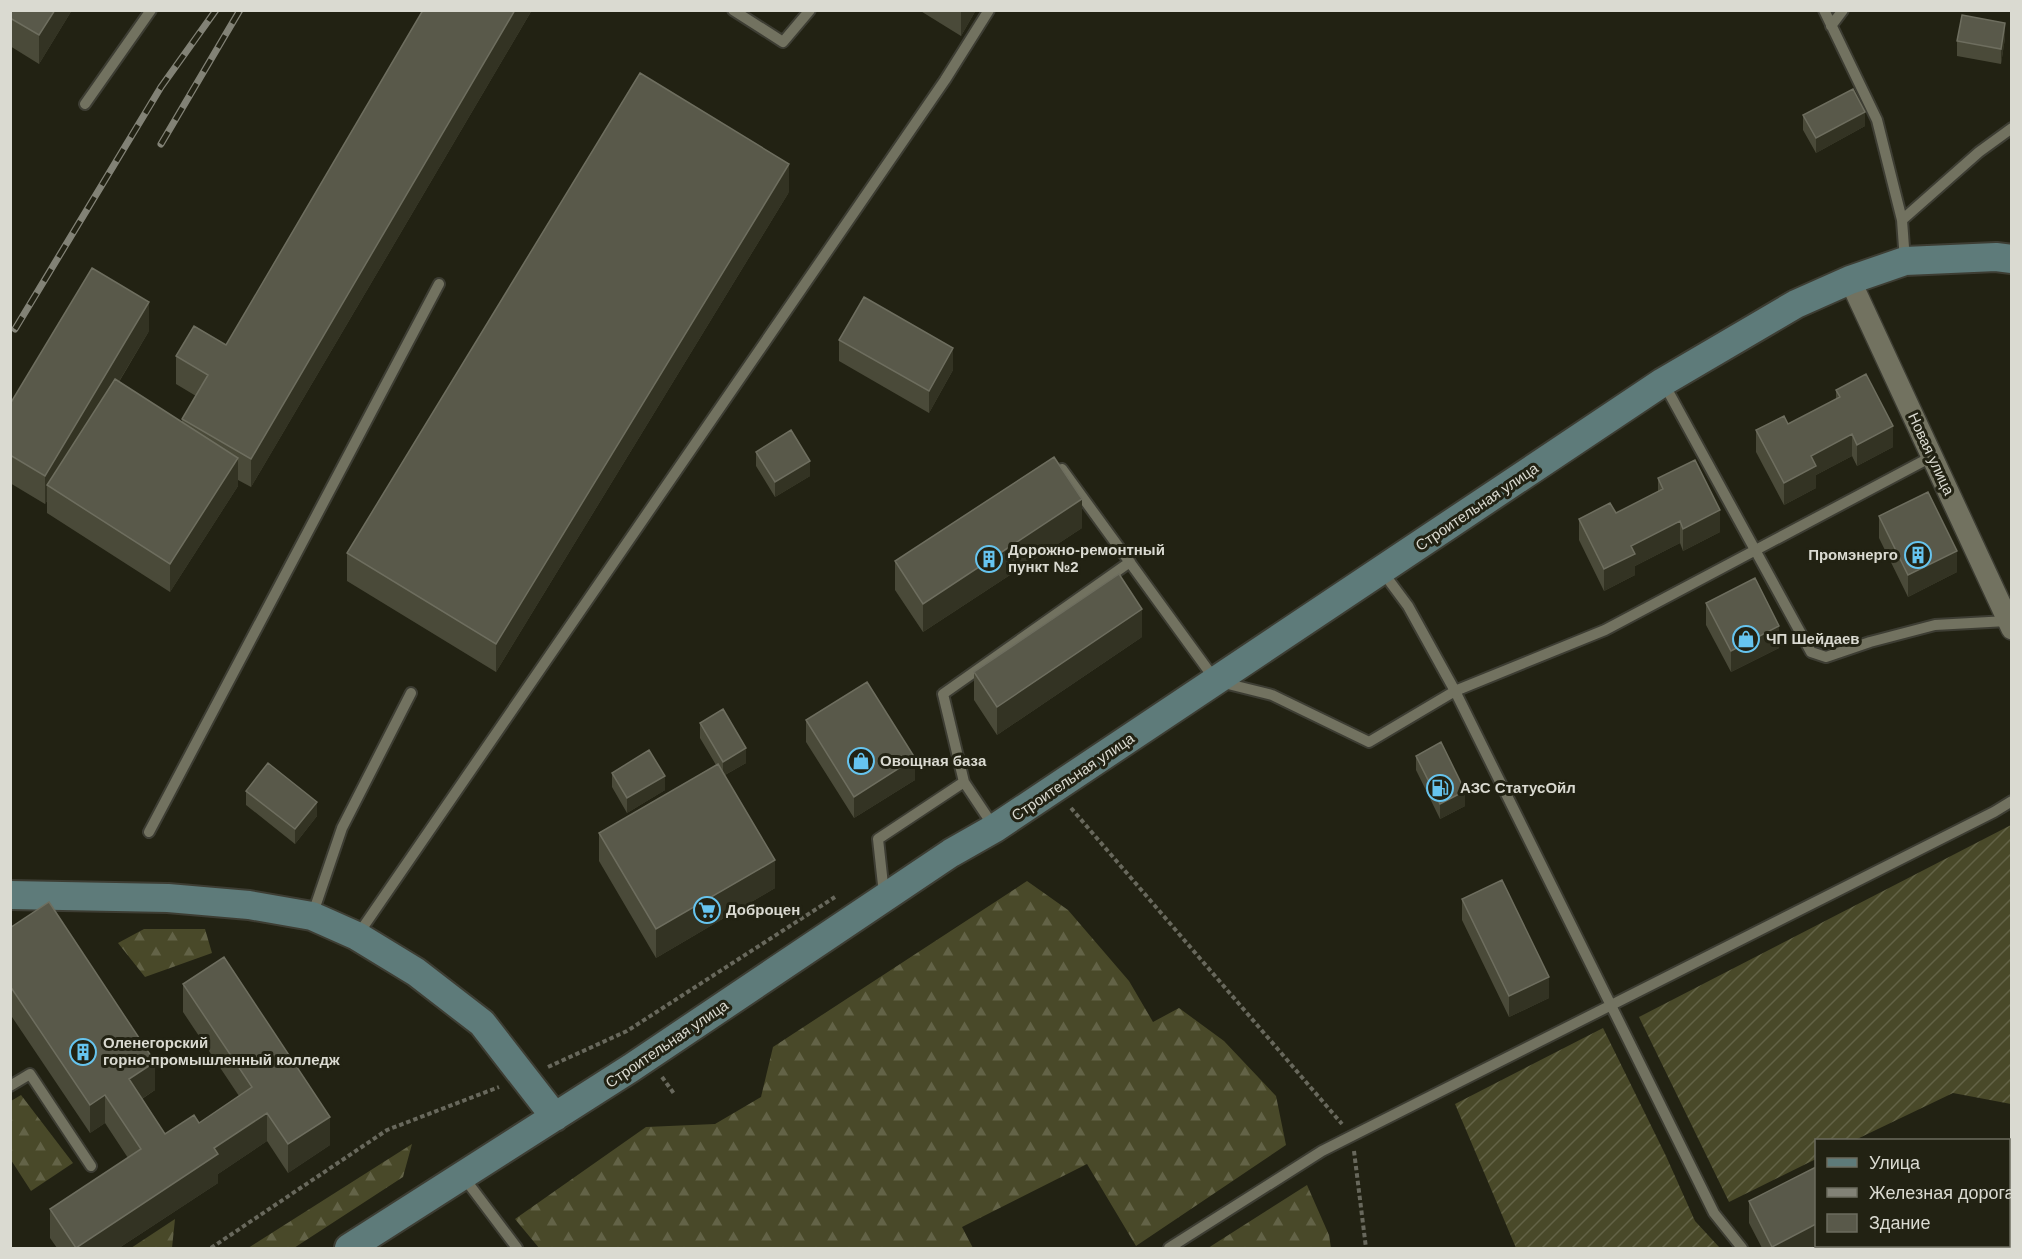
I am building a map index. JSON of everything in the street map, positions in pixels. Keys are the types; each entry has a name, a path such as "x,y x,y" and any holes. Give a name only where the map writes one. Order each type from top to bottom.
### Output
{"street":[{"name":"Строительная улица","path":"349,1248 555,1117 951,853 995,828 1663,382 1796,304 1850,280 1905,261 1996,257 2012,259"},
{"name":"Новая улица","path":"1850,280 2009,625"},
{"path":"10,895 168,898 249,905 312,916 357,936 416,972 482,1023 555,1117"}],"lane":[{"path":"86,104 151,10"},
{"path":"733,10 783,42 810,10"},
{"path":"357,936 945,80 989,10"},
{"path":"1824,10 1877,120 1902,220 1905,261"},
{"path":"1831,26 1843,10"},
{"path":"1902,220 1979,152 2012,128"},
{"path":"149,832 439,284"},
{"path":"1663,382 1811,652 1826,657 1870,642 1935,625 2009,625"},
{"path":"1062,469 1216,681 1272,695 1370,742 1455,691 1605,630 1933,456"},
{"path":"995,828 964,782 944,694 1130,562"},
{"path":"1382,571 1408,606 1455,691 1714,1213 1742,1248"},
{"path":"312,916 342,828 411,693"},
{"path":"885,897 878,839 964,782"},
{"path":"1169,1248 1322,1151 2012,801"},
{"path":"10,1086 30,1074 91,1166"},
{"path":"462,1175 517,1248"}],"path":[{"path":"1054,789 1352,1136 1366,1248"},
{"path":"211,1248 387,1130 525,1078 627,1031 842,892"}],"green space":[{"path":"2011,825 2011,1104 1953,1093 1857,1139 1815,1139 1815,1159 1729,1202 1639,1017"},
{"path":"1027,881 1068,910 1129,981 1153,1022 1179,1008 1224,1041 1276,1096 1286,1145 1136,1246 1087,1164 962,1227 973,1248 539,1248 515,1219 646,1127 715,1124 761,1097 773,1047"},
{"path":"144,929 205,929 212,953 145,977 118,943"},
{"path":"1603,1028 1695,1221 1720,1248 1516,1248 1455,1104"},
{"path":"21,1095 73,1163 31,1191 11,1160 11,1101"},
{"path":"412,1144 403,1177 294,1248 248,1248"},
{"path":"1307,1185 1329,1235 1331,1248 1208,1248"},
{"path":"175,1219 172,1248 131,1248"}],"building":[{"path":"10,10 55,10 39,35 10,18"},
{"path":"423,10 515,10 251,459 182,419 208,375 176,356 194,326 226,345"},
{"path":"1962,15 2005,23 2001,49 1957,41"},
{"path":"640,73 789,164 496,644 347,553"},
{"path":"1853,89 1865,112 1816,138 1803,115"},
{"path":"92,268 149,302 45,476 10,455 10,404"},
{"path":"864,297 953,348 929,391 839,340"},
{"path":"1866,374 1893,426 1857,445 1852,434 1811,456 1816,466 1784,483 1756,430 1784,416 1788,424 1840,397 1836,390"},
{"path":"115,379 238,458 170,564 47,485"},
{"path":"791,430 810,461 775,482 756,452"},
{"path":"1054,457 1082,499 923,604 895,561"},
{"path":"1695,460 1720,510 1683,529 1680,521 1631,546 1635,554 1604,569 1579,519 1610,503 1616,513 1663,489 1658,478"},
{"path":"1928,492 1957,551 1908,575 1879,516"},
{"path":"1119,574 1142,609 997,707 974,672"},
{"path":"1755,578 1779,626 1731,651 1706,603"},
{"name":"Овощная база","path":"867,682 915,758 854,797 806,720"},
{"path":"723,709 746,748 723,762 700,723"},
{"path":"1441,742 1465,791 1440,804 1416,756"},
{"path":"649,750 665,776 627,798 612,773"},
{"path":"268,763 317,802 295,829 246,791"},
{"path":"718,764 775,860 656,929 599,833"},
{"path":"1502,880 1549,977 1509,996 1462,899"},
{"name":"Оленегорский горно-промышленный колледж","path":"49,902 155,1062 129,1079 165,1134 194,1115 199,1123 252,1087 183,984 224,957 330,1117 288,1144 267,1113 214,1148 218,1154 76,1248 50,1209 141,1149 105,1095 90,1105 10,986 10,928"},
{"path":"1815,1168 1815,1225 1772,1247 1749,1201"}],"railway":[{"path":"15,329 161,87 216,10"},
{"path":"161,144 240,10"}],"place":[{"name":"Промэнерго","path":"1918,555"},
{"name":"Дорожно-ремонтный пункт №2","path":"989,559"},
{"name":"ЧП Шейдаев","path":"1746,639"},
{"name":"Овощная база","path":"861,761"},
{"name":"АЗС СтатусОйл","path":"1440,788"},
{"name":"Доброцен","path":"707,910"},
{"name":"Оленегорский горно-промышленный колледж","path":"83,1052"}]}
